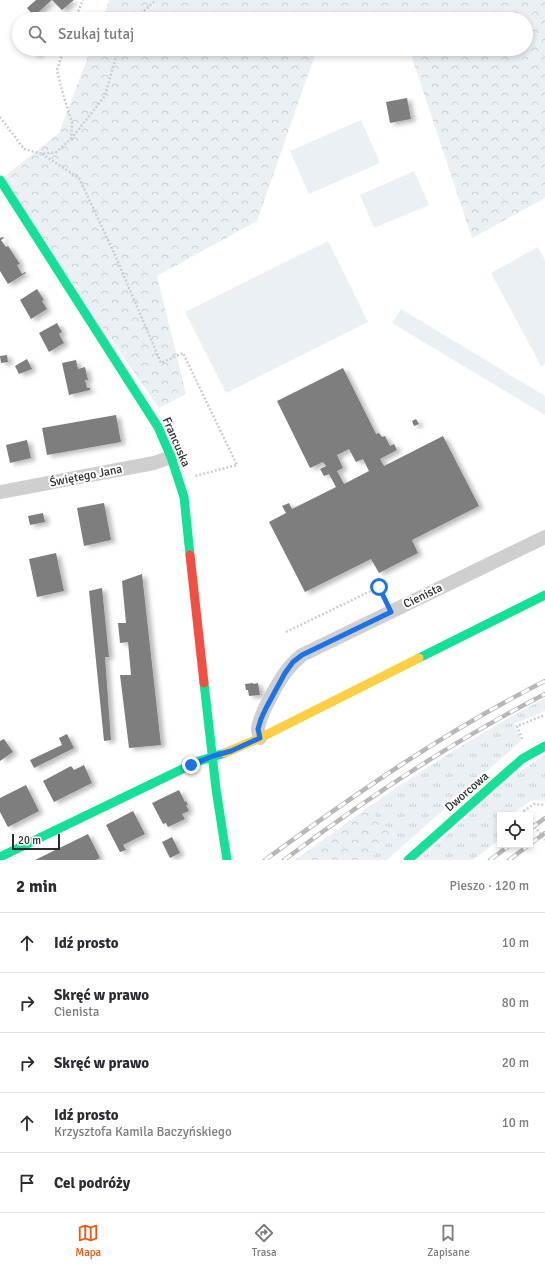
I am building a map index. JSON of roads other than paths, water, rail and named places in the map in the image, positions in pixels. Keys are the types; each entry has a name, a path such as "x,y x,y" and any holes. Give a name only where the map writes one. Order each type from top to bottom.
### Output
{"street":[{"name":"Francuska","path":"0,180 158,427 171,457 184,497 213,756 227,860"},
{"name":"Świętego Jana","path":"0,492 154,463 171,457"},
{"name":"Cienista","path":"260,738 258,729 261,719 285,673 293,662 302,655 545,537"},
{"path":"0,857 199,761 231,751 260,738 545,595"},
{"name":"Dworcowa","path":"408,860 522,759 545,746"}],"railway":[{"path":"265,860 402,764 508,700 545,681"},
{"path":"284,860 411,771 477,731 545,694"},
{"path":"533,827 545,818"},
{"path":"533,842 545,833"},
{"path":"490,860 506,848"},
{"path":"509,860 525,848"}]}
